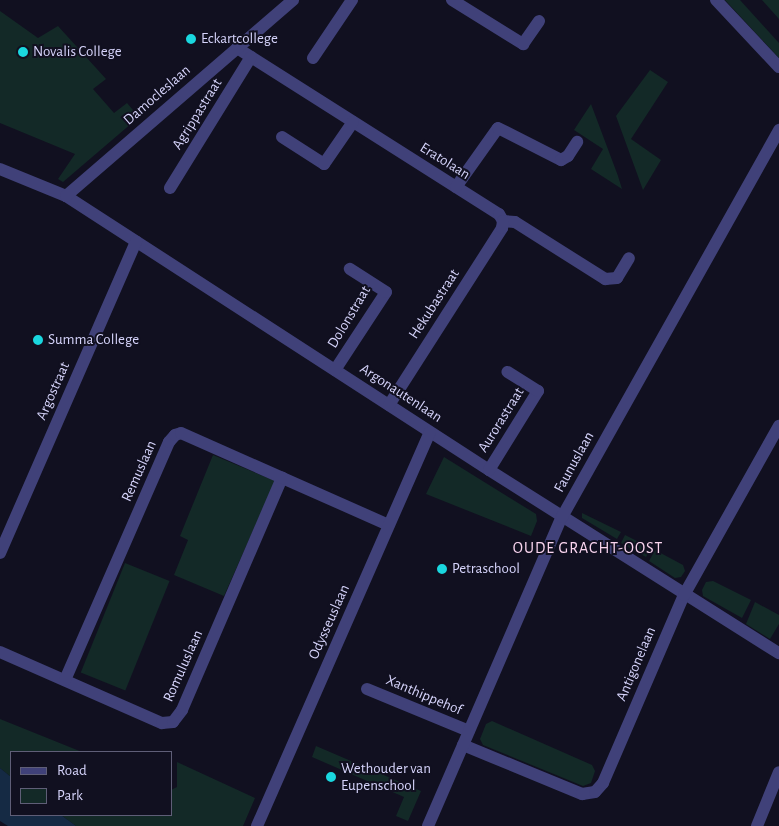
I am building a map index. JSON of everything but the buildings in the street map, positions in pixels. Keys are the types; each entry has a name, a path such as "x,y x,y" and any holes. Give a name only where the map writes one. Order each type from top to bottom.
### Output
{"street":[{"name":"Damocleslaan","path":"66,196 293,0"},
{"path":"313,58 352,0"},
{"path":"452,0 523,44 539,21"},
{"path":"716,0 779,67"},
{"name":"Eratolaan","path":"237,48 499,214 503,220 515,222 605,279 617,278 629,258"},
{"name":"Agrippastraat","path":"170,188 251,57"},
{"path":"282,137 324,164 353,122"},
{"path":"456,188 498,128 561,160 568,156 577,142"},
{"name":"Faunuslaan","path":"428,826 562,516 779,130"},
{"name":"Argonautenlaan","path":"0,169 66,196 684,595 779,653"},
{"name":"Hekubastraat","path":"389,405 502,228 503,220"},
{"name":"Argostraat","path":"0,553 136,241"},
{"name":"Dolonstraat","path":"335,370 386,292 350,269"},
{"name":"Aurorastraat","path":"489,470 538,391 508,372"},
{"name":"Antigonelaan","path":"463,745 582,794 595,792 602,783 684,595 779,426"},
{"name":"Odysseuslaan","path":"257,826 430,432"},
{"name":"Remuslaan","path":"64,680 169,442 175,435 182,433 389,525"},
{"name":"Romuluslaan","path":"0,652 162,723 173,722 182,710 282,478"},
{"name":"Xanthippehof","path":"367,689 469,731"},
{"path":"757,826 779,772"}],"green space":[{"path":"725,0 740,0 779,43 779,58"},
{"path":"762,0 779,0 779,19"},
{"path":"0,11 38,38 58,26 106,79 93,89 114,113 127,103 139,117 63,182 58,179 75,154 0,123"},
{"path":"650,70 668,82 631,139 661,160 643,190 616,116"},
{"path":"591,104 622,189 591,169 603,149 574,130"},
{"path":"213,455 275,481 224,596 174,575 188,540 180,536"},
{"path":"444,457 536,514 537,521 531,536 426,494"},
{"path":"582,513 621,532 617,539 582,518"},
{"path":"625,535 651,548 646,557 621,543"},
{"path":"655,550 683,565 685,571 681,577 675,578 649,561"},
{"path":"125,563 170,581 125,690 81,672"},
{"path":"713,581 751,600 742,618 703,596 702,590 706,582"},
{"path":"755,602 779,615 779,624 770,639 746,624"},
{"path":"0,719 80,751 10,751 10,776 0,768"},
{"path":"492,721 592,765 595,771 591,783 583,786 483,745 480,739 486,724"},
{"path":"316,746 421,791 408,821 396,816 404,797 312,757"},
{"path":"177,762 255,798 243,826 76,826 62,816 172,816 172,790 177,787"}],"water":[{"path":"0,768 10,776 10,816 62,816 76,826 8,826 0,821"}],"place":[{"name":"Eckartcollege","path":"191,39"},
{"name":"Novalis College","path":"23,52"},
{"name":"Summa College","path":"38,340"},
{"name":"Petraschool","path":"442,569"},
{"name":"Wethouder van Eupenschool","path":"331,777"}],"district":[{"name":"OUDE GRACHT-OOST","path":"588,548"}]}
